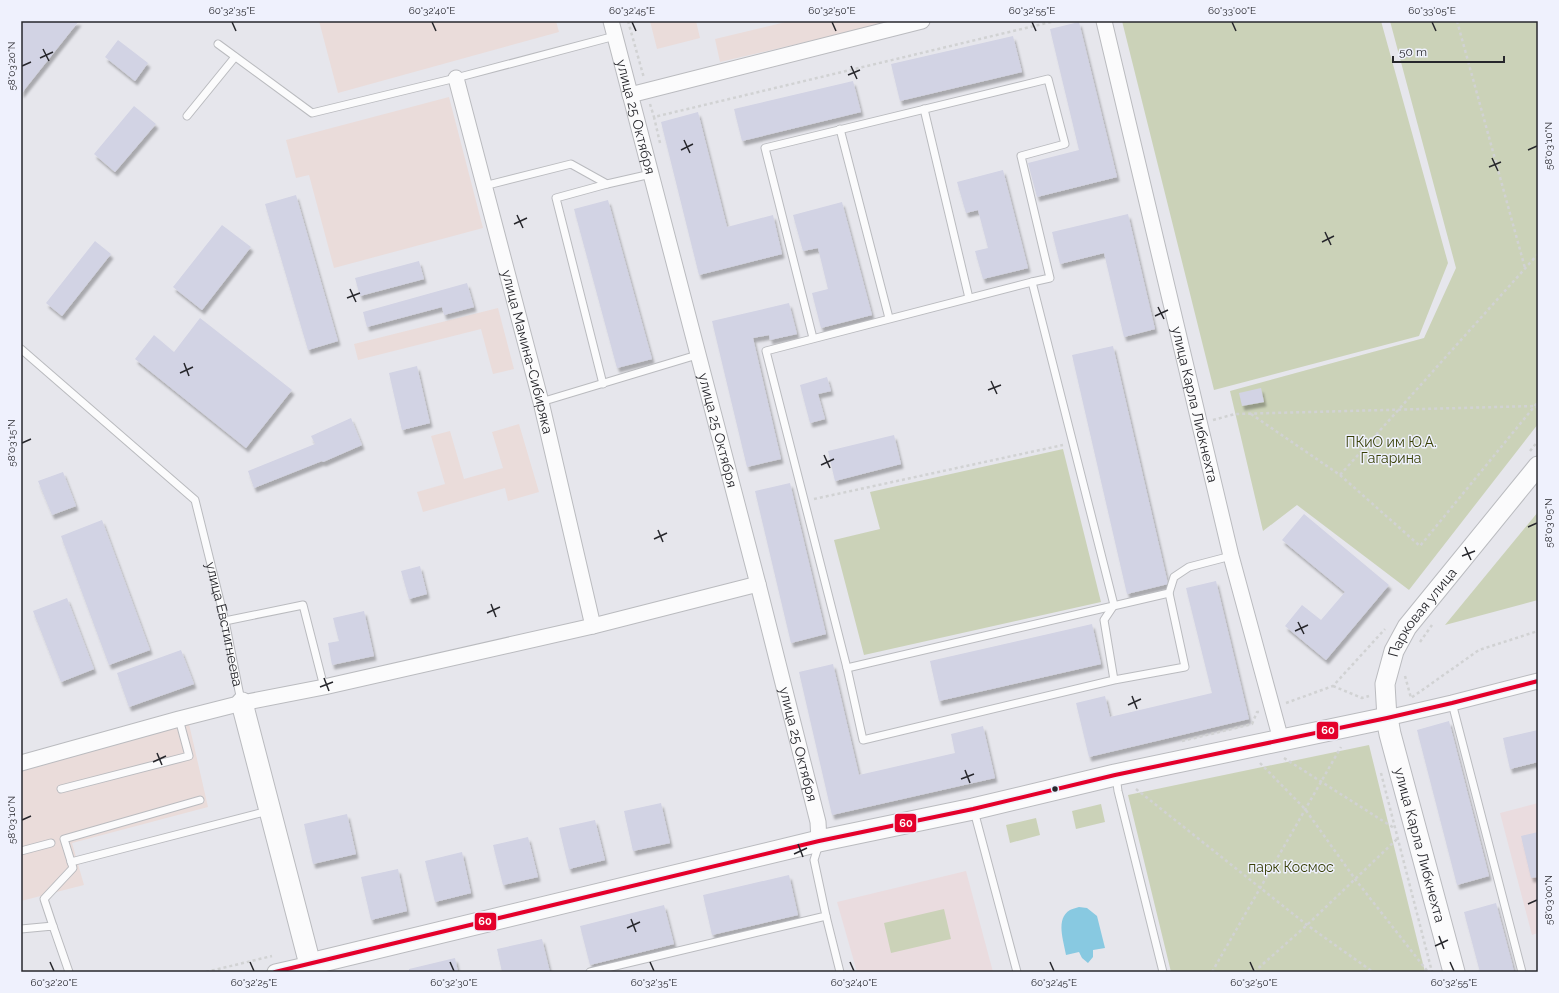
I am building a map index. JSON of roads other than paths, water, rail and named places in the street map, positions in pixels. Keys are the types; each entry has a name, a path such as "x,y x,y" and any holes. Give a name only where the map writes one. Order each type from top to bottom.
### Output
{"main road":[{"name":"улица Евстигнеева","path":"242,703 311,968"},
{"path":"311,968 819,841 974,809 1115,774 1282,749 1388,718"},
{"name":"улица Карла Либкнехта","path":"1388,718 1390,734 1454,972"}],"street":[{"name":"улица 25 Октября","path":"611,21 758,584 818,822 819,841"},
{"path":"630,95 922,21"},
{"name":"улица Карла Либкнехта","path":"1104,21 1231,556 1282,749"},
{"name":"улица Мамина-Сибиряка","path":"456,78 541,402 593,626"},
{"name":"Парковая улица","path":"1388,718 1385,684 1394,651 1407,628 1533,459"},
{"path":"21,763 179,718 593,626 758,584"},
{"path":"1388,718 1538,681"},
{"path":"275,972 311,968"}],"lane":[{"path":"218,44 312,113 456,78 615,36"},
{"path":"187,116 235,56"},
{"path":"813,338 765,148 1048,78 1066,144 1021,156 1050,278 766,351 847,668 863,740 1114,680 1185,667 1169,593 1174,577 1189,567 1231,556"},
{"path":"924,109 969,298"},
{"path":"840,129 890,318"},
{"path":"484,186 570,164 607,184"},
{"path":"603,384 556,198 651,174"},
{"path":"1032,282 1114,605 1104,620 1114,680"},
{"name":"улица Евстигнеева","path":"21,349 195,500 225,620 242,703"},
{"path":"541,402 697,355"},
{"path":"847,668 1169,593"},
{"path":"225,620 303,605 324,687"},
{"path":"1452,703 1522,972"},
{"path":"60,789 189,756 179,718"},
{"path":"1115,774 1118,792 1163,972"},
{"path":"69,972 44,899 73,868 64,839 200,800"},
{"path":"974,809 980,840 1017,972"},
{"path":"71,862 270,811"},
{"path":"819,841 814,860 840,972"},
{"path":"21,851 51,843"},
{"path":"590,972 826,916"},
{"path":"21,929 53,926"}],"water":[{"path":"1079,907 1087,908 1097,916 1105,948 1093,950 1093,957 1088,963 1082,958 1079,952 1066,955 1062,937 1062,925 1065,914 1070,910"}],"park label":[{"name":"ПКиО им Ю.А. Гагарина","path":"1391,450"},
{"name":"парк Космос","path":"1291,867"}]}
